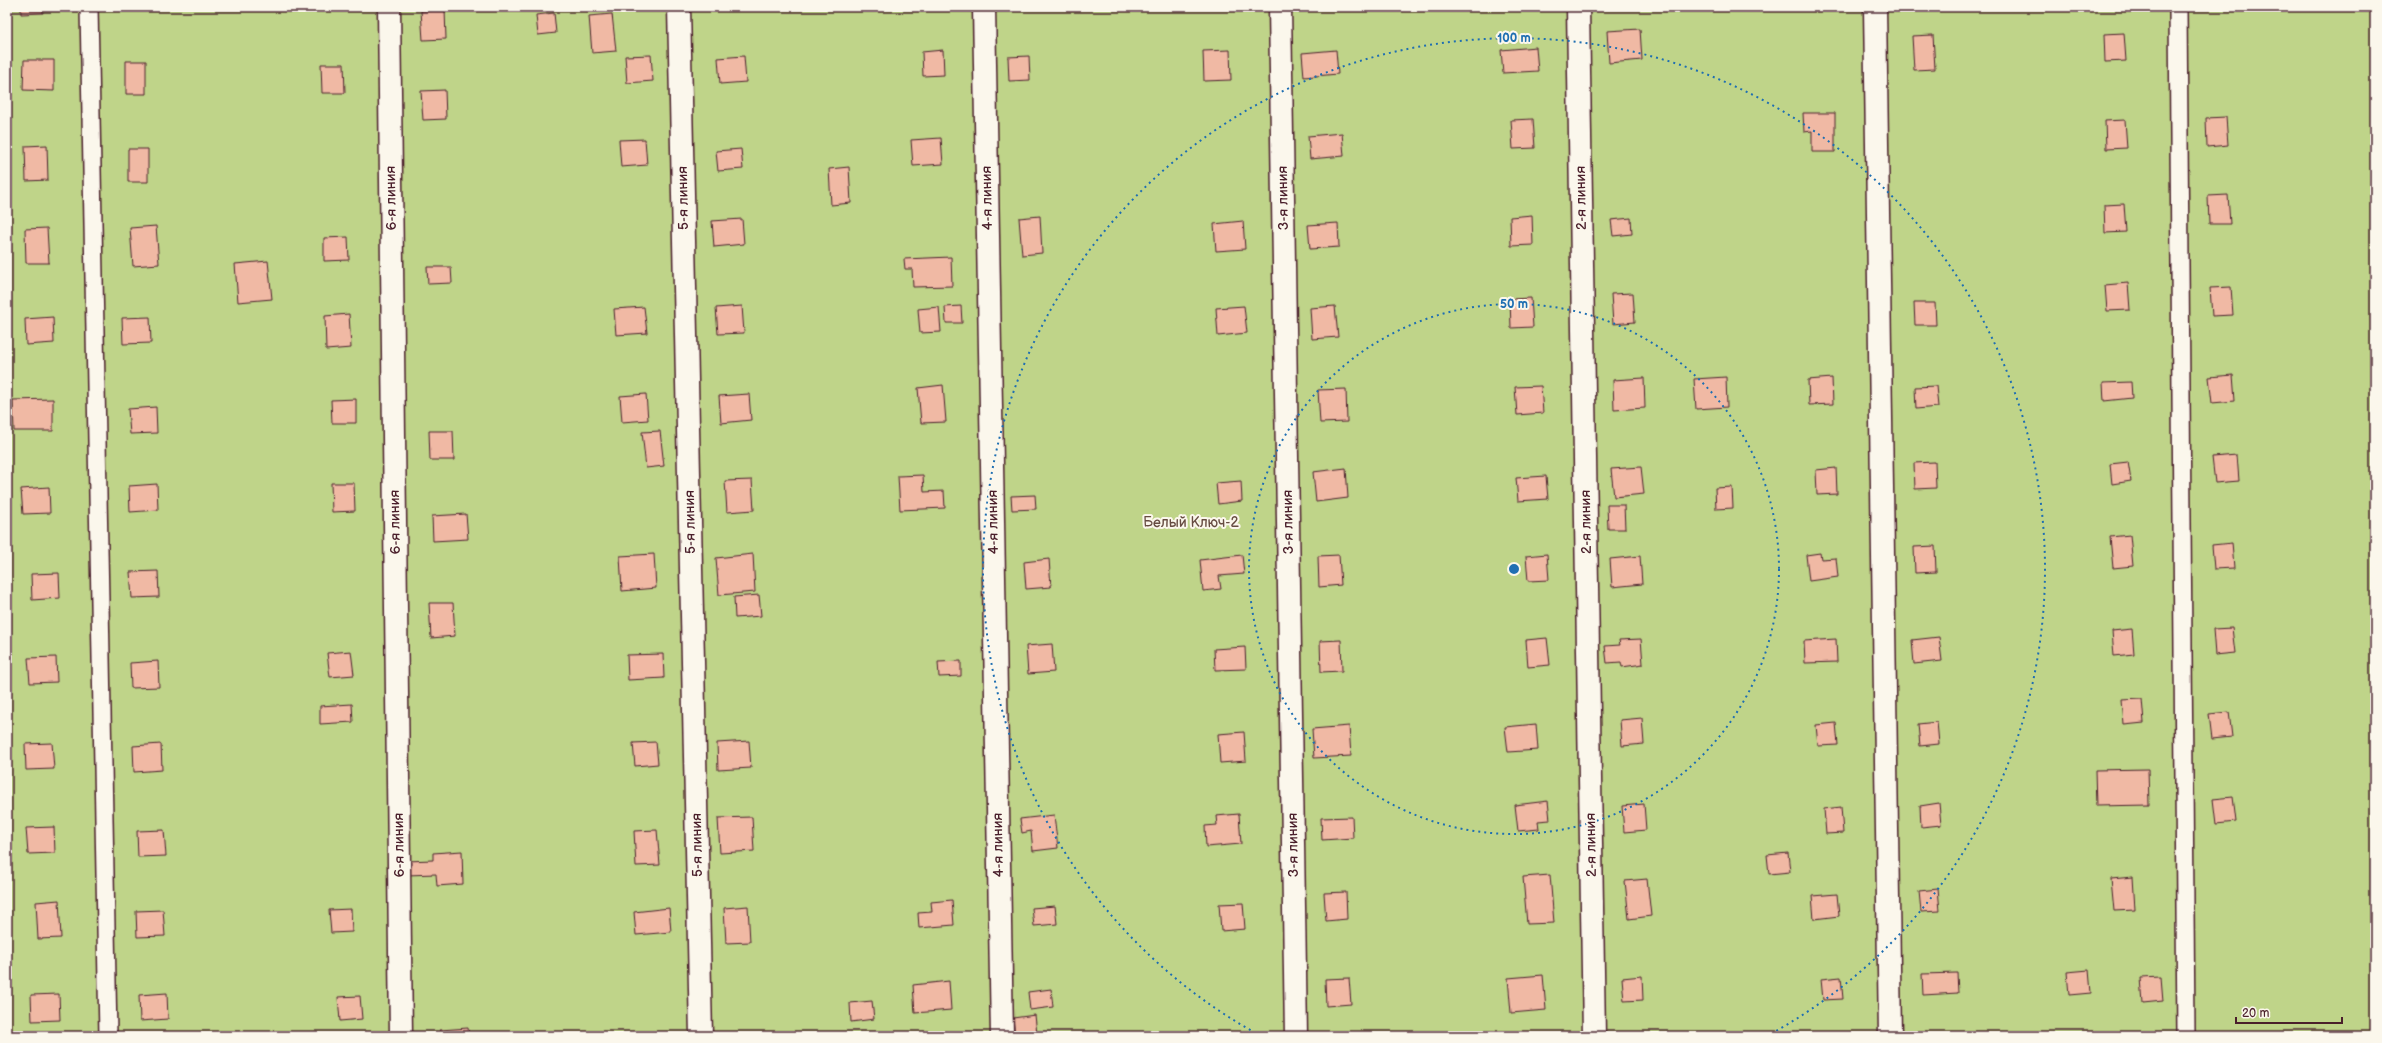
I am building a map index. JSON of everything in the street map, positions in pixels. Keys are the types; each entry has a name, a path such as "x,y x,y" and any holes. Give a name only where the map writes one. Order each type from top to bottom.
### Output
{"street":[{"name":"6-я линия","path":"389,7 401,1036"},
{"name":"5-я линия","path":"679,7 701,1036"},
{"name":"4-я линия","path":"984,7 1002,1036"},
{"name":"3-я линия","path":"1280,7 1296,1036"},
{"name":"2-я линия","path":"1578,7 1594,1036"},
{"path":"1875,7 1890,1036"}],"lane":[{"path":"89,7 108,1036"},
{"path":"2178,7 2186,1036"}],"green space":[{"name":"Белый Ключ-2","path":"7,7 2375,7 2375,1036 7,1036"}],"building":[{"path":"21,7 43,7 43,13 21,14"},
{"path":"127,7 150,7 150,9 127,10"},
{"path":"445,10 446,39 423,40 421,11"},
{"path":"554,13 556,33 538,35 536,15"},
{"path":"612,14 616,51 592,53 589,16"},
{"path":"1640,29 1642,60 1609,63 1607,31"},
{"path":"2124,33 2126,61 2105,62 2104,34"},
{"path":"1933,35 1935,69 1914,70 1912,36"},
{"path":"1536,47 1538,71 1503,73 1501,50"},
{"path":"943,50 944,75 923,76 922,52"},
{"path":"1230,50 1231,80 1204,81 1203,51"},
{"path":"1336,50 1338,74 1304,77 1302,53"},
{"path":"651,55 653,81 627,83 625,56"},
{"path":"744,56 746,82 720,84 718,58"},
{"path":"1029,56 1030,80 1009,81 1008,57"},
{"path":"24,60 54,60 54,91 23,90"},
{"path":"126,61 146,61 146,94 126,94"},
{"path":"321,64 344,64 345,93 322,93"},
{"path":"445,90 446,119 423,120 421,91"},
{"path":"1803,113 1835,113 1835,152 1812,152 1812,131 1804,132"},
{"path":"2226,117 2228,145 2207,147 2206,118"},
{"path":"1533,119 1535,148 1513,149 1511,120"},
{"path":"2125,120 2127,148 2106,149 2105,121"},
{"path":"1342,133 1344,156 1310,159 1308,136"},
{"path":"941,138 943,164 913,166 911,140"},
{"path":"645,139 647,165 621,167 619,140"},
{"path":"47,145 48,180 26,181 25,146"},
{"path":"128,149 148,149 148,182 128,182"},
{"path":"741,149 743,169 718,171 716,151"},
{"path":"849,167 851,203 831,205 829,169"},
{"path":"2228,195 2230,224 2209,224 2208,196"},
{"path":"2124,204 2126,232 2105,233 2104,205"},
{"path":"1532,215 1533,245 1511,246 1510,217"},
{"path":"1040,216 1042,253 1022,255 1019,218"},
{"path":"1631,218 1632,234 1613,236 1611,220"},
{"path":"742,219 744,244 714,247 712,221"},
{"path":"1243,221 1245,249 1216,251 1214,224"},
{"path":"1338,223 1339,247 1310,249 1308,225"},
{"path":"156,226 159,264 133,266 130,228"},
{"path":"47,228 49,263 26,263 25,229"},
{"path":"348,237 349,260 324,261 324,238"},
{"path":"951,257 952,286 913,287 912,269 905,269 904,259"},
{"path":"268,261 272,299 238,302 235,264"},
{"path":"427,267 451,267 452,283 428,284"},
{"path":"2128,283 2130,310 2107,311 2105,285"},
{"path":"2231,287 2233,315 2212,316 2210,288"},
{"path":"1633,293 1635,322 1613,324 1611,294"},
{"path":"1531,298 1533,327 1511,328 1510,299"},
{"path":"1914,303 1935,303 1936,325 1915,325"},
{"path":"742,306 744,333 718,334 716,308"},
{"path":"961,306 962,323 946,323 945,307"},
{"path":"1244,306 1247,333 1218,336 1216,308"},
{"path":"1335,306 1338,337 1312,339 1310,308"},
{"path":"644,307 647,333 616,335 614,309"},
{"path":"939,307 941,332 920,333 918,309"},
{"path":"349,314 351,348 326,350 325,316"},
{"path":"53,317 54,343 26,345 25,319"},
{"path":"150,317 151,343 123,344 122,318"},
{"path":"2233,375 2235,401 2212,403 2209,377"},
{"path":"1726,377 1727,407 1696,409 1694,379"},
{"path":"1644,378 1645,408 1614,410 1613,380"},
{"path":"1832,378 1833,404 1809,405 1808,380"},
{"path":"2131,382 2132,398 2104,401 2103,383"},
{"path":"943,385 946,422 921,423 918,388"},
{"path":"1541,386 1543,413 1517,415 1515,387"},
{"path":"1936,386 1938,407 1916,409 1915,387"},
{"path":"1346,389 1347,422 1320,423 1318,390"},
{"path":"646,394 648,420 622,422 620,396"},
{"path":"749,394 751,420 721,423 719,396"},
{"path":"53,399 53,431 14,431 13,400"},
{"path":"356,399 356,423 332,423 331,400"},
{"path":"156,407 157,433 130,434 128,409"},
{"path":"429,431 453,431 454,460 430,460"},
{"path":"660,431 664,466 646,468 642,432"},
{"path":"2237,455 2239,481 2215,483 2212,457"},
{"path":"1935,462 1936,488 1915,489 1914,463"},
{"path":"2128,462 2131,481 2112,484 2110,464"},
{"path":"1641,467 1644,494 1614,497 1611,469"},
{"path":"1346,468 1348,498 1316,502 1313,472"},
{"path":"1836,468 1837,494 1817,495 1816,470"},
{"path":"923,475 924,492 944,491 945,508 900,510 898,476"},
{"path":"1546,476 1548,499 1518,501 1516,478"},
{"path":"752,480 754,510 727,512 725,481"},
{"path":"1241,481 1242,501 1218,504 1216,483"},
{"path":"331,483 354,483 355,511 332,512"},
{"path":"157,484 158,510 130,512 129,486"},
{"path":"49,487 50,513 23,514 21,489"},
{"path":"1732,487 1733,508 1716,509 1715,488"},
{"path":"1035,495 1036,509 1012,510 1011,496"},
{"path":"1607,505 1624,505 1625,529 1608,529"},
{"path":"466,514 468,539 433,541 432,516"},
{"path":"2130,535 2133,566 2113,568 2110,537"},
{"path":"2232,543 2234,568 2214,569 2212,545"},
{"path":"1935,546 1936,572 1915,573 1914,547"},
{"path":"1820,553 1821,559 1836,558 1838,577 1809,581 1806,555"},
{"path":"654,554 656,588 622,591 620,556"},
{"path":"753,554 755,592 719,595 716,558"},
{"path":"1547,554 1549,580 1528,581 1526,556"},
{"path":"1242,555 1244,574 1219,576 1221,589 1203,591 1200,560"},
{"path":"1339,555 1341,585 1319,587 1318,556"},
{"path":"1640,556 1642,584 1612,587 1610,559"},
{"path":"1049,559 1051,587 1026,589 1024,562"},
{"path":"158,571 159,597 132,598 130,572"},
{"path":"59,573 60,598 32,600 31,574"},
{"path":"759,595 761,616 735,618 734,597"},
{"path":"429,603 453,603 455,636 431,638"},
{"path":"2232,628 2235,653 2215,655 2213,629"},
{"path":"2132,629 2134,654 2114,656 2112,631"},
{"path":"1939,637 1942,661 1914,664 1912,640"},
{"path":"1547,638 1550,665 1528,667 1526,640"},
{"path":"1641,639 1643,664 1622,667 1621,662 1607,663 1605,646 1620,645 1619,640"},
{"path":"1836,639 1837,662 1805,663 1804,641"},
{"path":"1341,640 1342,671 1321,672 1320,641"},
{"path":"1052,644 1054,672 1028,674 1026,646"},
{"path":"1245,647 1246,669 1215,670 1214,649"},
{"path":"351,651 354,675 330,677 327,653"},
{"path":"663,654 664,678 628,680 627,655"},
{"path":"56,657 57,682 30,683 28,658"},
{"path":"158,661 159,687 131,688 130,663"},
{"path":"961,661 961,676 939,677 938,662"},
{"path":"2142,699 2144,723 2124,725 2122,700"},
{"path":"352,704 353,722 320,724 320,706"},
{"path":"2229,712 2232,737 2212,739 2209,714"},
{"path":"1642,718 1644,744 1622,746 1620,720"},
{"path":"1937,722 1939,744 1920,746 1918,724"},
{"path":"1836,723 1838,745 1818,746 1816,725"},
{"path":"1536,724 1538,750 1508,752 1505,727"},
{"path":"1349,726 1351,756 1314,758 1312,729"},
{"path":"1244,732 1246,761 1220,763 1218,734"},
{"path":"749,741 751,768 718,770 717,743"},
{"path":"656,742 658,764 635,766 633,743"},
{"path":"52,743 54,769 26,770 25,744"},
{"path":"161,744 162,770 134,772 133,746"},
{"path":"2148,769 2149,805 2096,806 2095,770"},
{"path":"2233,797 2236,822 2216,824 2213,799"},
{"path":"1548,801 1550,820 1538,821 1539,829 1518,831 1515,805"},
{"path":"1939,803 1941,825 1921,827 1920,806"},
{"path":"1644,804 1646,830 1624,832 1622,806"},
{"path":"1841,807 1843,833 1826,834 1824,809"},
{"path":"1239,814 1241,844 1206,847 1205,826 1217,825 1216,816"},
{"path":"1054,815 1058,848 1033,851 1031,831 1022,833 1020,819"},
{"path":"752,817 754,851 720,853 718,818"},
{"path":"1352,817 1353,838 1322,840 1321,818"},
{"path":"54,827 55,853 28,854 26,828"},
{"path":"164,830 166,856 138,857 137,831"},
{"path":"657,830 660,865 636,866 634,831"},
{"path":"462,851 463,884 437,886 436,874 407,875 407,861 433,860 433,853"},
{"path":"1788,853 1790,872 1769,874 1767,855"},
{"path":"1550,875 1554,923 1527,924 1523,877"},
{"path":"2133,877 2135,910 2114,911 2111,879"},
{"path":"1647,879 1651,916 1629,919 1625,881"},
{"path":"1938,889 1940,911 1921,912 1919,891"},
{"path":"1346,892 1347,919 1326,921 1324,893"},
{"path":"1837,894 1839,916 1814,919 1812,896"},
{"path":"59,900 61,938 38,939 36,902"},
{"path":"952,900 954,925 919,928 918,913 932,912 931,902"},
{"path":"1243,903 1245,929 1221,931 1219,904"},
{"path":"748,906 750,942 726,943 724,908"},
{"path":"1055,906 1057,924 1034,926 1032,908"},
{"path":"669,908 671,932 636,935 634,912"},
{"path":"351,909 352,932 331,933 329,910"},
{"path":"163,910 165,936 137,937 136,911"},
{"path":"2089,970 2091,993 2069,995 2067,972"},
{"path":"1957,973 1958,993 1923,995 1922,974"},
{"path":"1543,975 1546,1010 1511,1013 1508,978"},
{"path":"1642,976 1643,1000 1624,1001 1622,978"},
{"path":"1841,977 1843,999 1823,1000 1821,979"},
{"path":"2161,977 2163,1001 2143,1003 2141,978"},
{"path":"1349,978 1351,1004 1326,1006 1325,979"},
{"path":"949,981 951,1010 915,1013 913,985"},
{"path":"1051,989 1053,1007 1030,1010 1028,992"},
{"path":"167,993 168,1019 140,1021 139,995"},
{"path":"59,994 60,1020 32,1021 31,995"},
{"path":"360,996 362,1019 340,1021 338,997"},
{"path":"872,1001 874,1019 851,1022 850,1003"},
{"path":"1035,1015 1037,1034 1015,1036 1013,1018"},
{"path":"468,1028 469,1036 441,1036 440,1030"}]}
